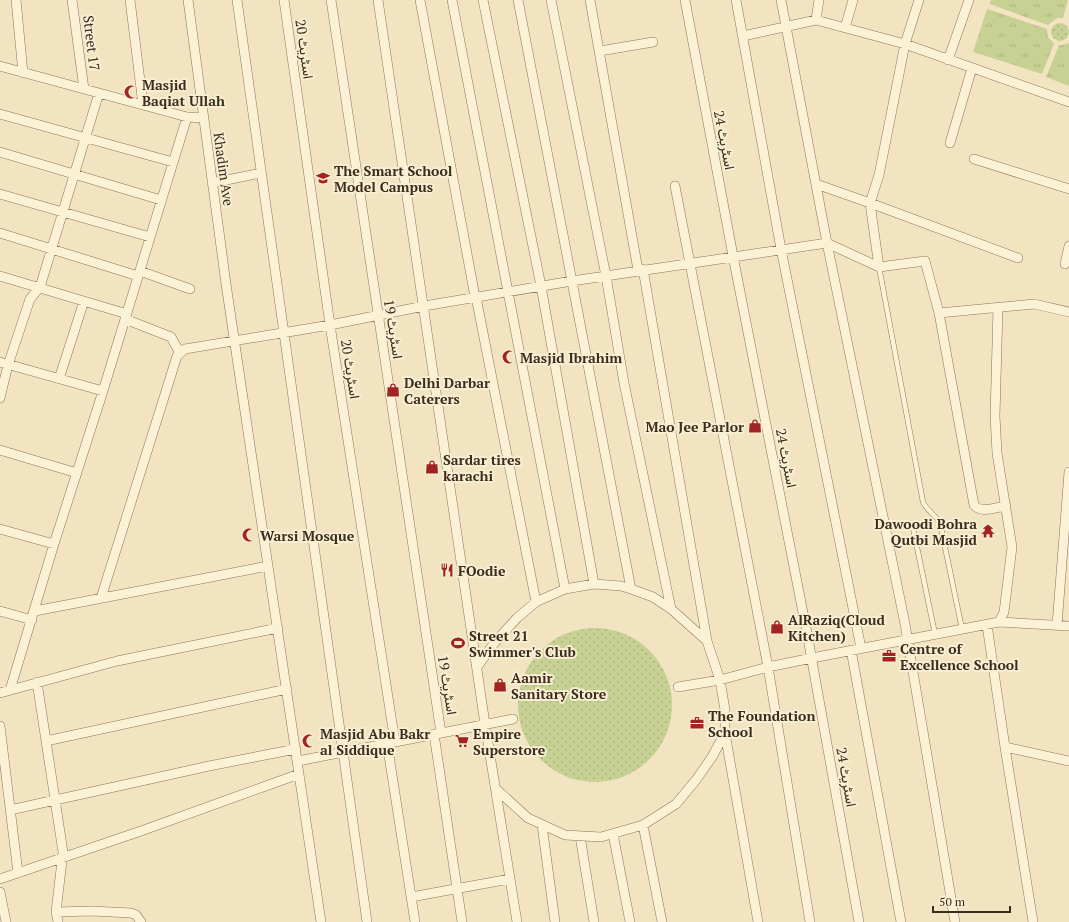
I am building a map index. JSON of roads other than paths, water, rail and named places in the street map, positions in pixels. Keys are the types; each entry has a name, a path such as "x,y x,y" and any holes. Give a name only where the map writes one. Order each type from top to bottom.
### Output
{"street":[{"path":"16,0 23,73"},
{"name":"Street 17","path":"72,0 84,89"},
{"path":"130,0 143,105"},
{"name":"Khadim Ave","path":"188,0 212,183 321,922"},
{"path":"237,0 368,922"},
{"name":"اسٹریٹ 20","path":"284,0 391,743 415,922"},
{"name":"اسٹریٹ 19","path":"331,0 438,734 462,922"},
{"path":"378,0 485,724 517,922"},
{"path":"420,0 476,297 536,602"},
{"path":"452,0 478,143 565,589"},
{"path":"482,0 541,286 594,584"},
{"path":"518,0 631,589"},
{"path":"551,0 606,276 624,383 672,609"},
{"path":"590,0 641,270 707,642 720,680 725,710 725,733 758,922"},
{"name":"اسٹریٹ 24","path":"685,0 733,256 812,658 859,922"},
{"path":"736,0 781,249 861,648"},
{"path":"781,0 827,243 908,640 955,922"},
{"path":"816,20 819,0"},
{"path":"845,28 853,0"},
{"path":"879,267 870,203 879,175 905,44 919,0"},
{"path":"948,60 969,0"},
{"path":"743,36 786,28 816,20 905,44 1069,102"},
{"path":"600,51 654,42"},
{"path":"0,66 187,117 203,118"},
{"path":"950,143 972,68"},
{"path":"0,398 4,363 30,299 40,287 99,93"},
{"path":"0,114 173,162"},
{"path":"10,690 187,117"},
{"path":"0,152 161,200"},
{"path":"974,159 1069,189"},
{"path":"212,183 261,174"},
{"path":"816,184 1018,258"},
{"path":"675,186 768,667 810,922"},
{"path":"0,194 150,237"},
{"path":"0,234 190,289"},
{"path":"101,598 177,356 184,349 330,325 424,306 572,280 827,243 879,267 925,261 938,313 974,505 981,510 1006,506"},
{"path":"1064,264 1069,246"},
{"path":"0,276 40,287 126,316 171,337 180,353"},
{"path":"59,379 84,301"},
{"path":"938,313 1034,304 1069,312"},
{"path":"998,308 995,416 997,452 1012,547 1004,612 999,622"},
{"path":"4,363 103,391"},
{"path":"0,450 77,473"},
{"path":"1057,625 1069,471"},
{"path":"0,529 54,544"},
{"path":"35,611 268,566"},
{"path":"477,667 495,642 517,618 536,602 565,589 594,584 621,586 653,597 672,609 707,642"},
{"path":"0,612 32,620"},
{"path":"678,687 720,680 768,667 851,650 999,622 1069,626"},
{"path":"987,624 1004,747 1033,922"},
{"path":"0,693 117,661 278,628"},
{"path":"851,650 901,922"},
{"path":"37,682 63,852 56,912 58,922"},
{"path":"46,741 287,689"},
{"path":"298,761 513,719"},
{"path":"0,726 18,873"},
{"path":"495,788 528,818 564,835 601,836 613,834 643,825 676,804 696,780 712,757 725,733"},
{"path":"1004,747 1069,761"},
{"path":"10,810 209,766 296,749"},
{"path":"0,879 300,774"},
{"path":"542,825 554,922"},
{"path":"643,825 662,922"},
{"path":"613,834 630,922"},
{"path":"580,836 594,922"},
{"path":"411,897 510,879"},
{"path":"0,892 6,922"},
{"path":"56,912 92,911 131,914 136,915 141,922"}],"lane":[{"path":"879,267 923,502 925,507 934,514 940,523 962,629"},
{"path":"913,528 935,634"}],"place":[{"name":"Masjid Baqiat Ullah","path":"131,92"},
{"name":"The Smart School Model Campus","path":"323,178"},
{"name":"Masjid Ibrahim","path":"509,357"},
{"name":"Delhi Darbar Caterers","path":"393,390"},
{"name":"Mao Jee Parlor","path":"755,426"},
{"name":"Sardar tires karachi","path":"432,467"},
{"name":"Dawoodi Bohra Qutbi Masjid","path":"988,531"},
{"name":"Warsi Mosque","path":"249,535"},
{"name":"FOodie","path":"447,570"},
{"name":"AlRaziq(Cloud Kitchen)","path":"777,627"},
{"name":"Street 21 Swimmer's Club","path":"458,643"},
{"name":"Centre of Excellence School","path":"889,656"},
{"name":"Aamir Sanitary Store","path":"500,685"},
{"name":"The Foundation School","path":"697,723"},
{"name":"Masjid Abu Bakr al Siddique","path":"309,741"},
{"name":"Empire Superstore","path":"462,741"}]}
